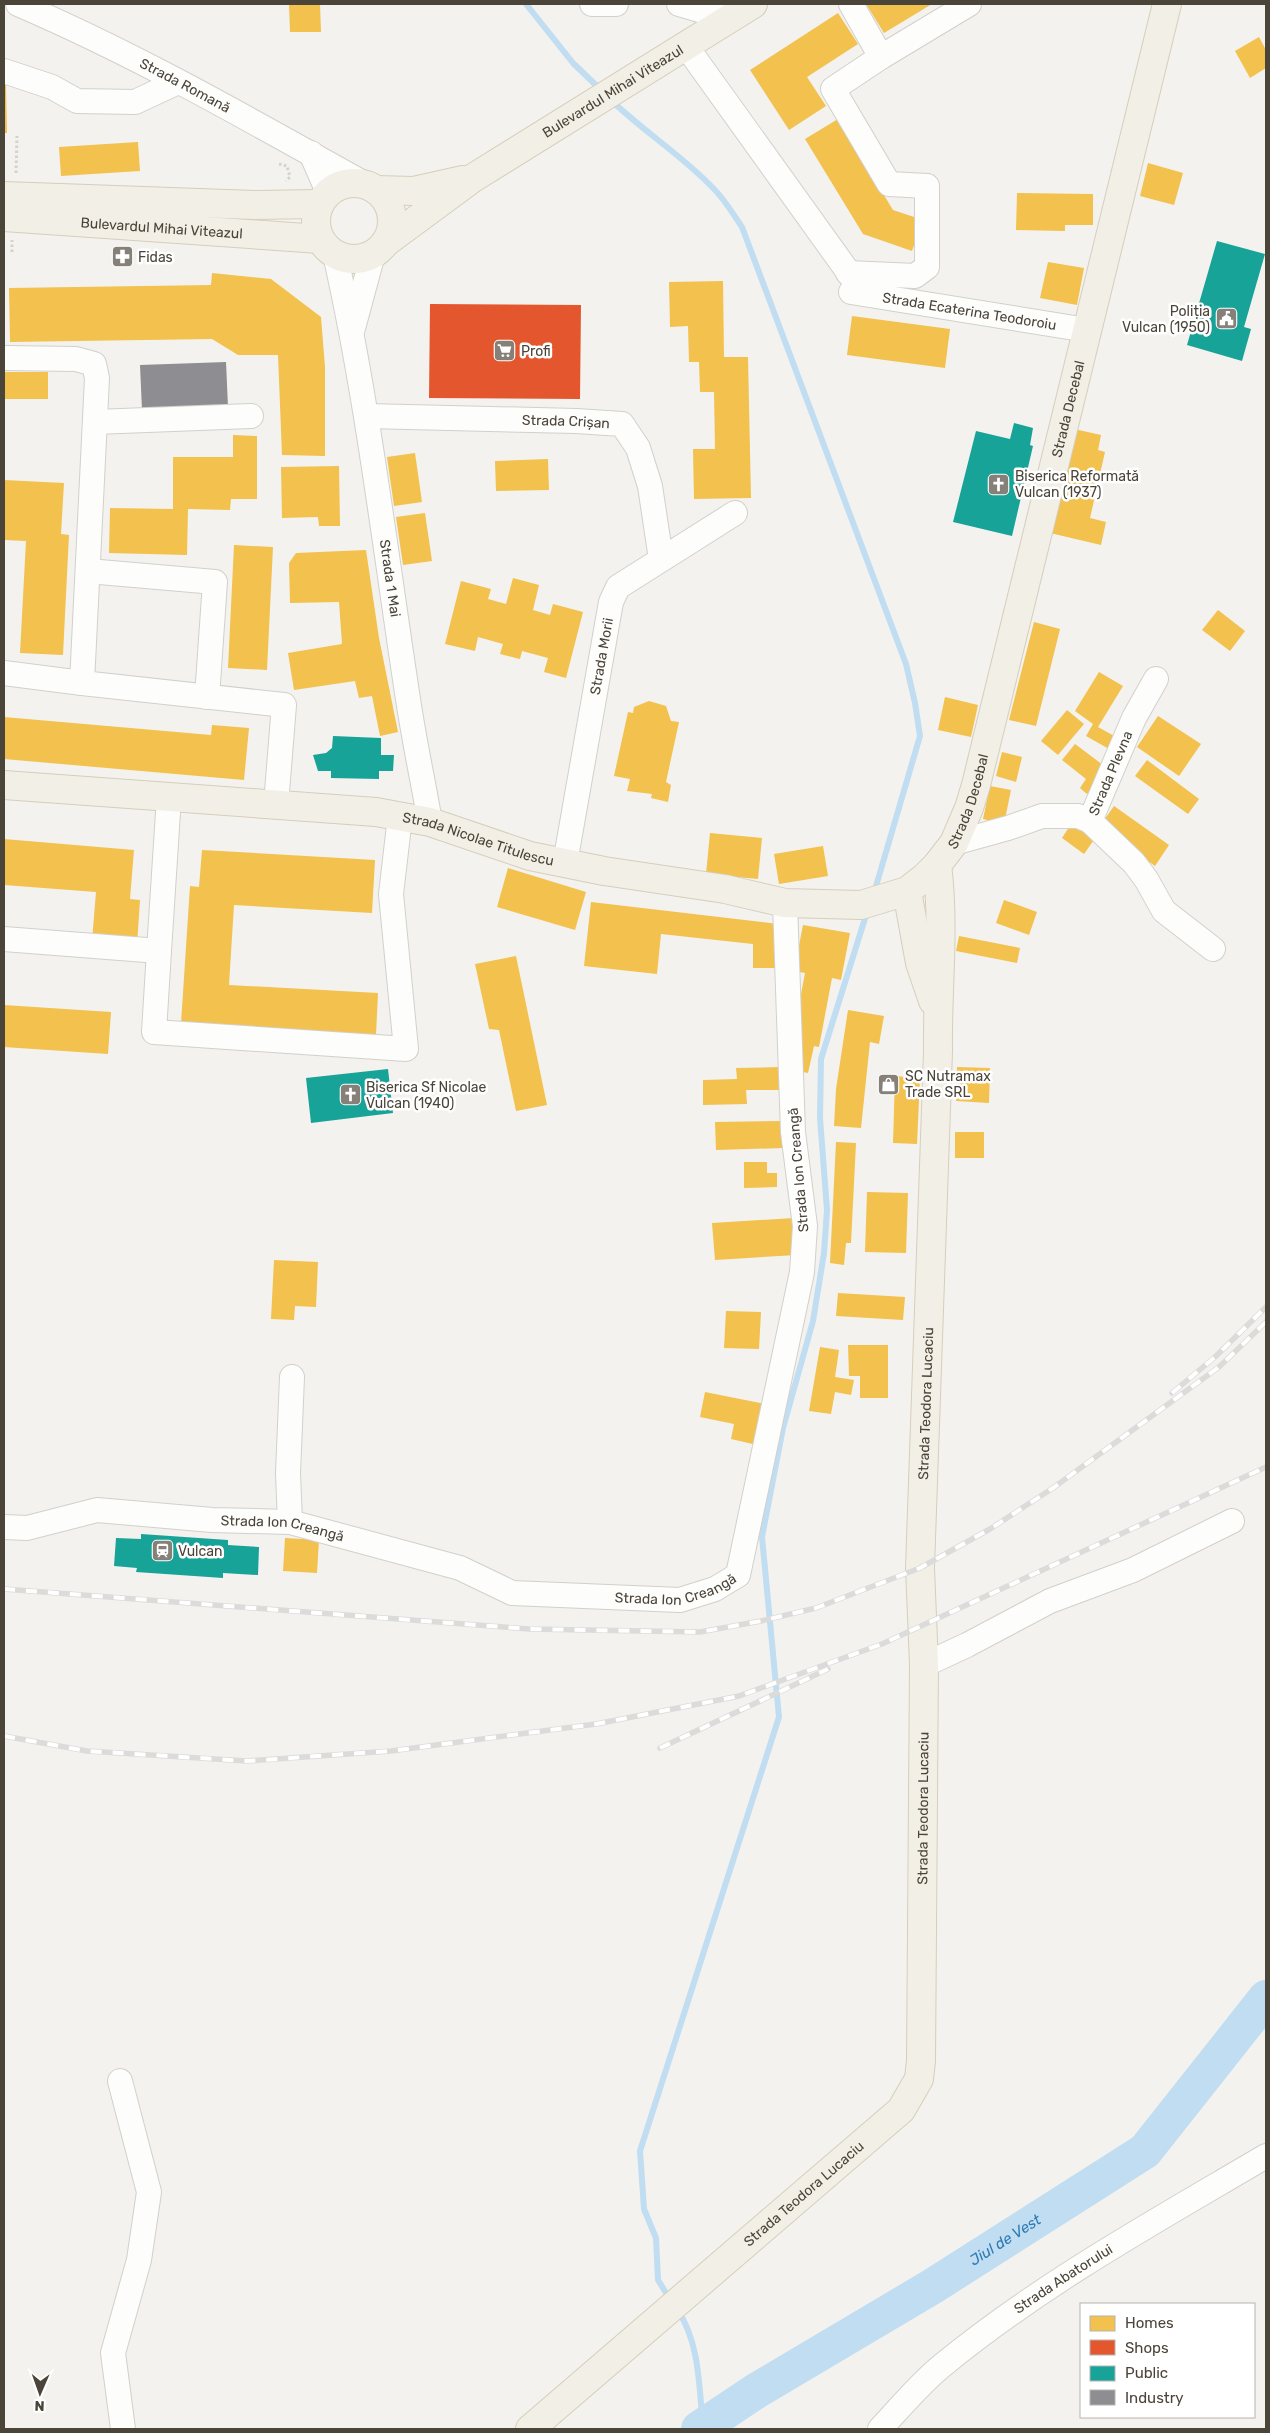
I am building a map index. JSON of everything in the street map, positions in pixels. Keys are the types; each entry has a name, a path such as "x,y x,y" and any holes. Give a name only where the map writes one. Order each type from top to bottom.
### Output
{"main road":[{"name":"Bulevardul Mihai Viteazul","path":"379,249 473,178 754,4"},
{"name":"Strada Decebal","path":"938,865 954,842 969,808 976,785 1086,330 1168,4"},
{"name":"Bulevardul Mihai Viteazul","path":"370,186 414,191 473,178"},
{"path":"351,182 370,186 385,198 392,215 391,233 379,249 361,259 347,259 327,246 316,228 316,216 323,198 338,186 351,182"},
{"name":"Bulevardul Mihai Viteazul","path":"10,190 255,205 323,198"},
{"name":"Bulevardul Mihai Viteazul","path":"4,217 327,246"},
{"name":"Strada Nicolae Titulescu","path":"4,785 376,812 430,822 530,856 604,871 725,889 785,903 869,904 907,891 925,878 938,865"},
{"name":"Strada Teodora Lucaciu","path":"530,2429 902,2110 918,2079 921,2061 924,1665 920,1568 937,1013 942,941 942,900 938,865"},
{"name":"Strada Teodora Lucaciu","path":"907,891 920,963 937,1013"}],"street":[{"name":"Strada Romană","path":"18,4 62,22 178,82 370,186"},
{"path":"592,4 616,4"},
{"path":"679,4 730,18"},
{"path":"851,4 881,57"},
{"path":"686,46 855,286 915,276 927,267 927,186 889,184 833,89 881,57 969,4"},
{"path":"4,71 52,87 77,101 134,102 178,82"},
{"path":"311,153 323,198"},
{"name":"Strada 1 Mai","path":"327,246 352,332 367,416 408,701 430,822"},
{"name":"Strada 1 Mai","path":"352,332 379,249"},
{"name":"Strada Ecaterina Teodoroiu","path":"855,286 1086,330"},
{"path":"4,358 76,359 94,364 97,378 82,683"},
{"path":"95,422 251,416"},
{"name":"Strada Crișan","path":"367,416 576,421 622,424 638,448 650,486 661,559"},
{"name":"Strada Morii","path":"565,863 611,602 618,587 736,513"},
{"path":"88,571 215,582 207,697"},
{"path":"4,674 284,705 276,804"},
{"name":"Strada Plevna","path":"954,842 1008,828 1042,816 1078,816 1090,821 1134,718 1156,679"},
{"path":"169,798 154,1032 406,1049 391,894 400,816"},
{"path":"1090,821 1134,864 1146,879 1164,911 1213,949"},
{"name":"Strada Ion Creangă","path":"4,1527 27,1528 97,1510 212,1520 290,1522 460,1568 512,1593 680,1600 716,1590 738,1575 802,1272 805,1226 793,1132 785,903"},
{"path":"4,940 159,951"},
{"path":"290,1522 288,1473 292,1377"},
{"path":"924,1665 1050,1602 1133,1570 1232,1521"},
{"path":"120,2081 149,2192 139,2260 113,2353 122,2429"},
{"name":"Strada Abatorului","path":"880,2429 942,2366 1004,2318 1135,2232 1266,2156"}],"path":[{"path":"10,190 17,136"}],"building: Homes":[{"path":"289,4 320,4 321,32 290,32"},
{"path":"866,4 932,4 884,33"},
{"path":"838,13 858,44 807,77 826,106 789,130 750,70"},
{"path":"1259,37 1266,50 1266,68 1250,78 1235,51"},
{"path":"4,85 6,85 7,133 4,133"},
{"path":"838,119 893,210 923,220 912,251 863,234 805,139"},
{"path":"138,142 140,171 61,176 59,147"},
{"path":"1148,163 1183,173 1174,205 1140,196"},
{"path":"1017,193 1093,194 1093,225 1065,225 1065,231 1016,230"},
{"path":"1048,262 1084,268 1077,305 1040,298"},
{"path":"212,273 271,279 321,317 325,367 325,456 282,455 278,355 238,355 212,339 10,342 9,288 211,285"},
{"path":"723,281 724,357 748,357 751,498 694,499 693,449 715,449 714,392 700,392 699,362 689,362 688,326 670,327 669,282"},
{"path":"852,316 950,329 945,368 847,355"},
{"path":"4,372 48,372 48,399 4,399"},
{"path":"1074,429 1101,435 1098,450 1105,452 1090,518 1106,522 1101,545 1050,533"},
{"path":"233,435 257,436 257,499 231,499 230,510 188,509 187,555 109,553 110,508 173,509 173,457 233,457"},
{"path":"415,453 422,502 394,506 387,457"},
{"path":"548,459 549,490 496,491 495,461"},
{"path":"339,466 340,526 319,526 318,517 282,518 281,467"},
{"path":"4,480 64,483 61,534 69,535 63,655 20,653 26,541 4,540"},
{"path":"425,513 432,561 403,565 396,517"},
{"path":"234,545 273,547 267,670 228,668"},
{"path":"366,550 379,638 398,732 380,736 372,696 359,698 355,681 294,690 288,653 342,644 339,602 290,603 289,563 296,553"},
{"path":"513,578 539,585 533,610 550,615 553,604 583,612 566,678 544,672 548,658 522,651 520,659 500,654 503,644 478,637 475,651 445,644 461,581 491,589 488,599 506,604"},
{"path":"1218,610 1245,631 1230,651 1202,630"},
{"path":"1034,622 1060,629 1036,726 1009,720"},
{"path":"1099,672 1123,686 1098,727 1116,737 1109,749 1086,736 1093,724 1075,711"},
{"path":"945,697 978,705 971,737 938,730"},
{"path":"649,701 666,706 671,721 679,722 666,782 671,785 668,802 651,798 652,794 627,791 630,779 614,776 628,712 633,713 634,707"},
{"path":"1067,710 1084,724 1058,755 1041,741"},
{"path":"1158,716 1201,744 1179,776 1137,747"},
{"path":"4,717 211,735 212,725 249,728 244,780 4,759"},
{"path":"1075,744 1107,768 1087,794 1080,788 1086,779 1062,760"},
{"path":"1002,752 1022,757 1016,782 996,776"},
{"path":"1147,760 1199,799 1188,814 1135,776"},
{"path":"990,786 1011,790 1004,824 983,819"},
{"path":"1114,806 1169,845 1155,866 1100,826"},
{"path":"1073,821 1096,837 1084,854 1062,838"},
{"path":"710,833 762,838 758,879 706,874"},
{"path":"4,839 134,850 130,899 140,900 137,945 92,941 96,892 4,885"},
{"path":"823,846 828,876 779,884 774,854"},
{"path":"202,850 375,860 372,913 234,905 229,985 378,993 376,1035 181,1023 190,886 199,887"},
{"path":"508,868 586,892 575,930 497,907"},
{"path":"1004,900 1037,912 1029,935 996,923"},
{"path":"591,902 778,924 777,968 753,968 753,944 661,934 657,974 584,966"},
{"path":"803,925 850,933 841,980 832,978 819,1047 814,1046 808,1073 792,1070 792,1042 805,973 794,971"},
{"path":"959,936 1020,948 1017,963 956,951"},
{"path":"516,956 547,1105 516,1111 499,1030 489,1029 475,964"},
{"path":"4,1005 111,1012 108,1054 4,1047"},
{"path":"848,1010 884,1016 879,1044 870,1042 861,1128 834,1126 836,1089"},
{"path":"781,1067 782,1090 746,1090 747,1104 703,1105 703,1080 737,1079 736,1068"},
{"path":"957,1067 990,1068 989,1103 956,1101"},
{"path":"895,1076 920,1078 917,1144 893,1143"},
{"path":"782,1121 783,1148 716,1150 715,1122"},
{"path":"955,1132 984,1132 984,1158 955,1158"},
{"path":"836,1142 856,1143 851,1243 846,1243 844,1265 830,1263"},
{"path":"744,1162 767,1162 767,1173 777,1173 777,1187 744,1188"},
{"path":"867,1192 908,1193 906,1253 865,1252"},
{"path":"794,1218 796,1255 715,1260 712,1223"},
{"path":"274,1260 318,1262 316,1307 295,1306 294,1320 271,1319"},
{"path":"838,1293 905,1297 903,1320 836,1316"},
{"path":"726,1311 761,1312 759,1349 724,1348"},
{"path":"848,1345 888,1345 888,1398 860,1398 860,1376 849,1376"},
{"path":"820,1347 839,1350 835,1377 854,1380 851,1395 835,1392 831,1414 809,1411"},
{"path":"705,1392 765,1404 757,1445 731,1439 734,1424 700,1417"},
{"path":"285,1538 319,1540 317,1573 283,1571"}],"building: Shops":[{"name":"Profi","path":"430,304 581,305 580,399 429,398"}],"building: Public":[{"path":"1217,241 1265,254 1244,327 1251,329 1242,361 1187,345"},
{"path":"1014,423 1033,428 1030,445 1033,446 1012,536 953,522 976,431 1010,439"},
{"path":"333,736 381,738 381,755 394,755 393,771 379,771 379,779 331,778 331,771 318,771 313,755 326,753 332,748"},
{"name":"Biserica Sf Nicolae Vulcan (1940)","path":"388,1069 393,1113 311,1123 306,1078"},
{"path":"141,1534 228,1540 228,1545 259,1547 258,1575 223,1573 223,1578 136,1572 137,1568 114,1566 116,1538 141,1539"}],"building: Industry":[{"path":"226,362 228,407 142,410 140,365"}],"waterway":[{"path":"526,4 573,63 602,91"},
{"path":"611,100 702,177 722,198 742,227 906,664 920,736 874,893"},
{"path":"671,2301 658,2280 656,2238 644,2209 640,2151 779,1717 762,1537 783,1428 813,1321 824,1253 827,1210 820,1118 821,1059 867,912"},
{"name":"Jiul de Vest","path":"699,2429 756,2391 933,2286 1145,2151 1266,1998"},
{"path":"678,2311 691,2337 695,2352 703,2426"}],"railway":[{"path":"1172,1393 1215,1357 1266,1307"},
{"path":"4,1589 529,1629 700,1632 761,1621 816,1608 920,1568 990,1529 1053,1488 1219,1367 1266,1322"},
{"path":"4,1736 87,1751 247,1761 391,1751 596,1724 739,1696 882,1644 1266,1467"},
{"path":"660,1748 828,1669"}],"place":[{"name":"Fidas","path":"122,257"},
{"name":"Poliția Vulcan (1950)","path":"1226,319"},
{"name":"Profi","path":"505,351"},
{"name":"Biserica Reformată Vulcan (1937)","path":"999,484"},
{"name":"SC Nutramax Trade SRL","path":"889,1084"},
{"name":"Biserica Sf Nicolae Vulcan (1940)","path":"350,1095"},
{"name":"Vulcan","path":"162,1551"}]}
